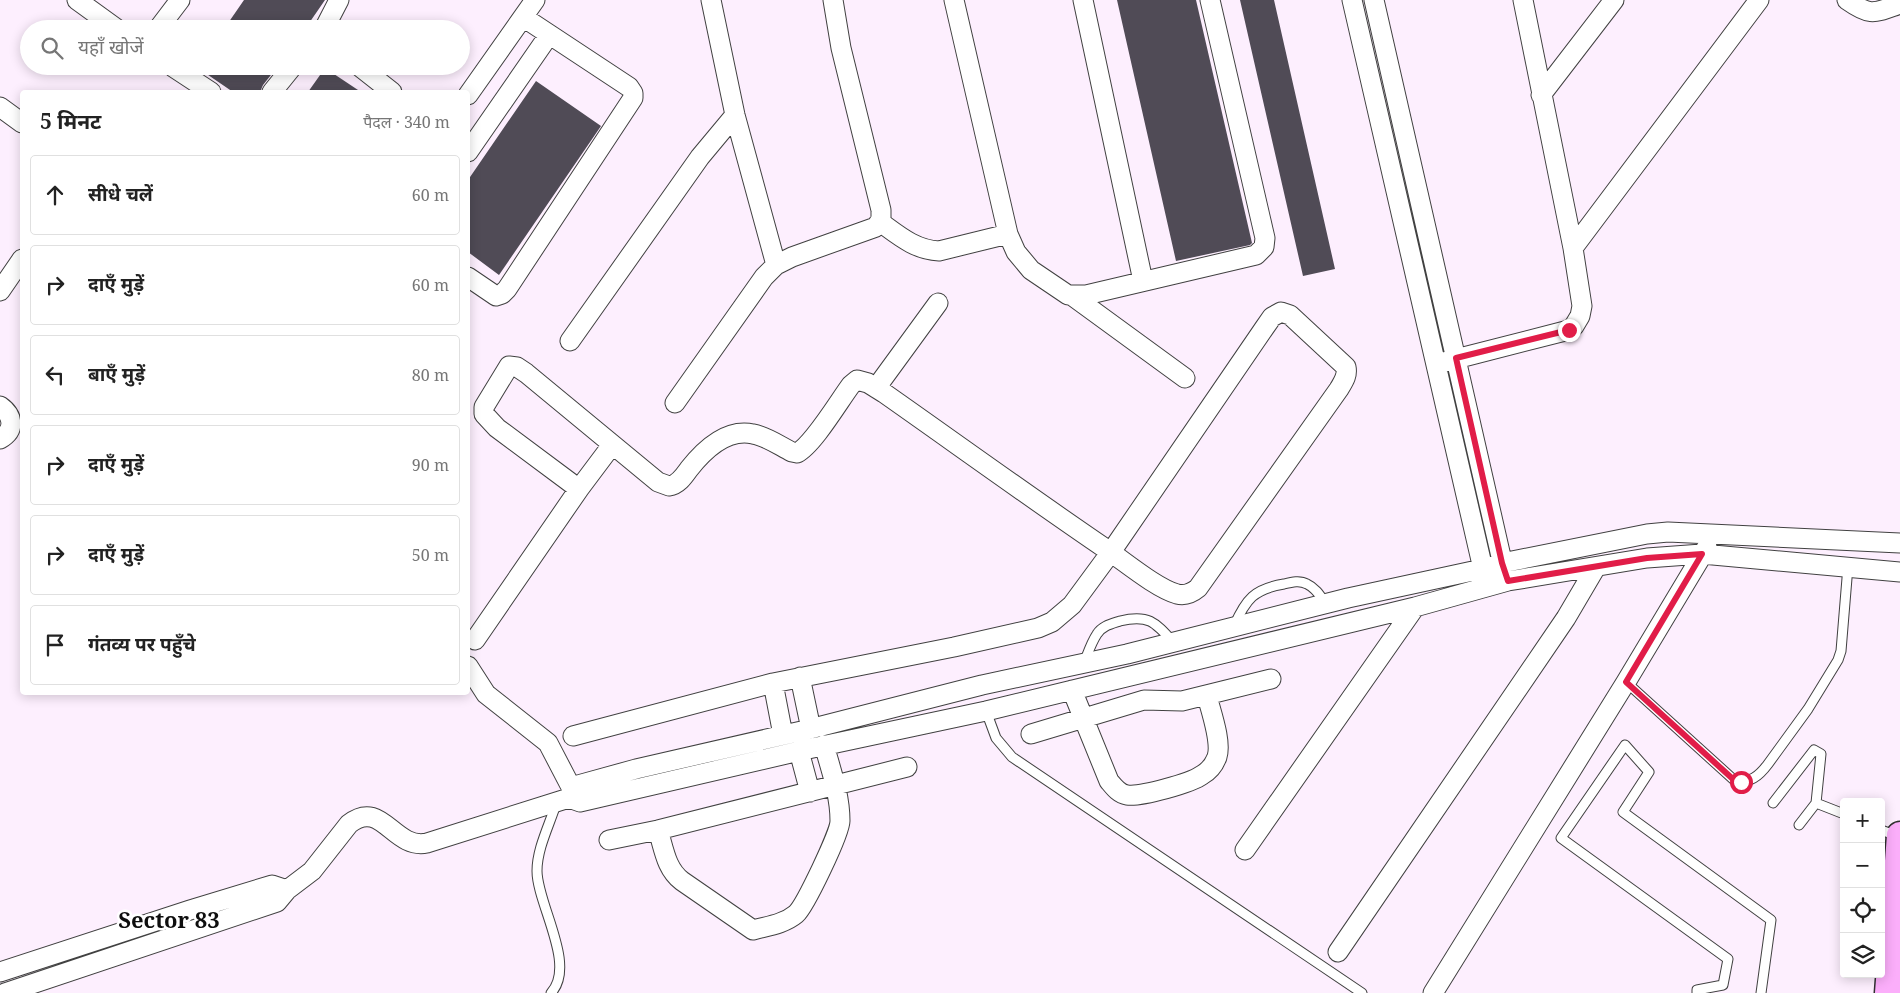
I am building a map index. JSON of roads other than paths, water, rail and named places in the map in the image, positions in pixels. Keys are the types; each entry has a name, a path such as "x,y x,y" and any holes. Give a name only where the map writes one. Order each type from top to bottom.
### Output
{"street":[{"path":"77,0 105,20"},
{"path":"165,20 180,0"},
{"path":"328,20 339,0"},
{"path":"470,92 535,0"},
{"path":"711,0 735,115 776,265"},
{"path":"675,403 749,297 776,265 792,257 876,227 880,222 881,210 841,48 833,0"},
{"path":"954,0 1008,234 1016,252 1031,270 1061,292 1074,296 1185,378"},
{"path":"1083,0 1143,281"},
{"path":"1074,296 1086,295 1256,255 1264,244 1263,229 1210,0"},
{"path":"1352,0 1484,577"},
{"path":"1374,0 1502,563 1508,581"},
{"path":"1436,364 1569,330 1580,316 1582,306 1573,248 1523,0"},
{"path":"1541,95 1614,0"},
{"path":"1573,248 1759,0"},
{"path":"1847,0 1866,12 1873,13 1900,4"},
{"path":"470,278 496,296 502,294 507,289 633,98 633,93 628,87 523,17"},
{"path":"470,149 549,35"},
{"path":"186,75 208,90"},
{"path":"274,90 286,75"},
{"path":"370,75 389,90"},
{"path":"0,107 20,122"},
{"path":"570,342 700,157 735,115"},
{"path":"880,222 917,247 929,251 948,249 1008,234"},
{"path":"0,291 20,267"},
{"path":"876,388 938,303"},
{"path":"574,736 773,683 954,647 1038,628 1052,622 1072,605 1111,552 1275,314 1281,312 1290,315 1346,367 1347,374 1339,389 1198,588 1192,592 1176,594 1159,585 1111,552 876,388 862,381 855,382 813,439 797,453 753,434 739,434 722,438 699,456 684,476 673,486 663,485 658,482 526,373 512,366 506,368 484,407 484,414 497,428 579,489"},
{"path":"0,406 10,416 12,424 8,432 0,439"},
{"path":"475,640 579,489 612,445"},
{"path":"470,669 486,694 548,743 567,797 580,802 824,745 986,711 1415,607 1484,577 1502,563 1647,534 1668,532 1900,543"},
{"path":"1433,993 1626,682 1715,534"},
{"path":"5,993 277,902 287,890 312,871 349,824 358,818 372,816 402,839 422,844 567,797 578,785 636,769 811,729 982,685 1084,663 1326,604 1484,577 1508,581 1647,558 1702,554 1900,572"},
{"path":"1338,952 1566,618 1596,567"},
{"path":"1245,850 1415,607"},
{"path":"800,677 811,729"},
{"path":"1031,734 1144,700 1182,701 1271,680"},
{"path":"773,683 783,735"},
{"path":"982,685 986,711"},
{"path":"1072,690 1109,781 1122,793 1128,795 1142,794 1187,782 1200,777 1214,763 1218,748 1208,696"},
{"path":"658,830 669,866 677,878 753,930 786,922 798,913 833,845 840,822 836,786 824,745"},
{"path":"800,751 810,792"},
{"path":"609,840 658,830 836,786 907,766"},
{"path":"1888,993 1900,836"},
{"path":"0,972 190,910 272,886 287,890"}],"lane":[{"path":"1626,682 1734,780 1741,782 1756,777 1768,764 1808,709 1838,660 1841,650 1848,566"},
{"path":"1234,627 1244,605 1254,594 1262,589 1281,584 1305,583 1315,590 1326,604"},
{"path":"1084,663 1098,633 1109,624 1133,618 1145,618 1152,622 1173,642"},
{"path":"986,711 996,738 1012,757 1362,993"},
{"path":"1696,993 1697,990 1723,985 1728,959 1561,838 1625,745 1649,772 1623,812 1771,920 1761,993"},
{"path":"1773,803 1814,750 1821,754 1816,803 1800,825"},
{"path":"552,993 556,988 558,980 557,945 554,931 538,888 537,864 567,797"},
{"path":"1816,803 1840,812"},
{"path":"1885,831 1900,836"}],"district":[{"name":"Sector 83","path":"169,919"}]}
